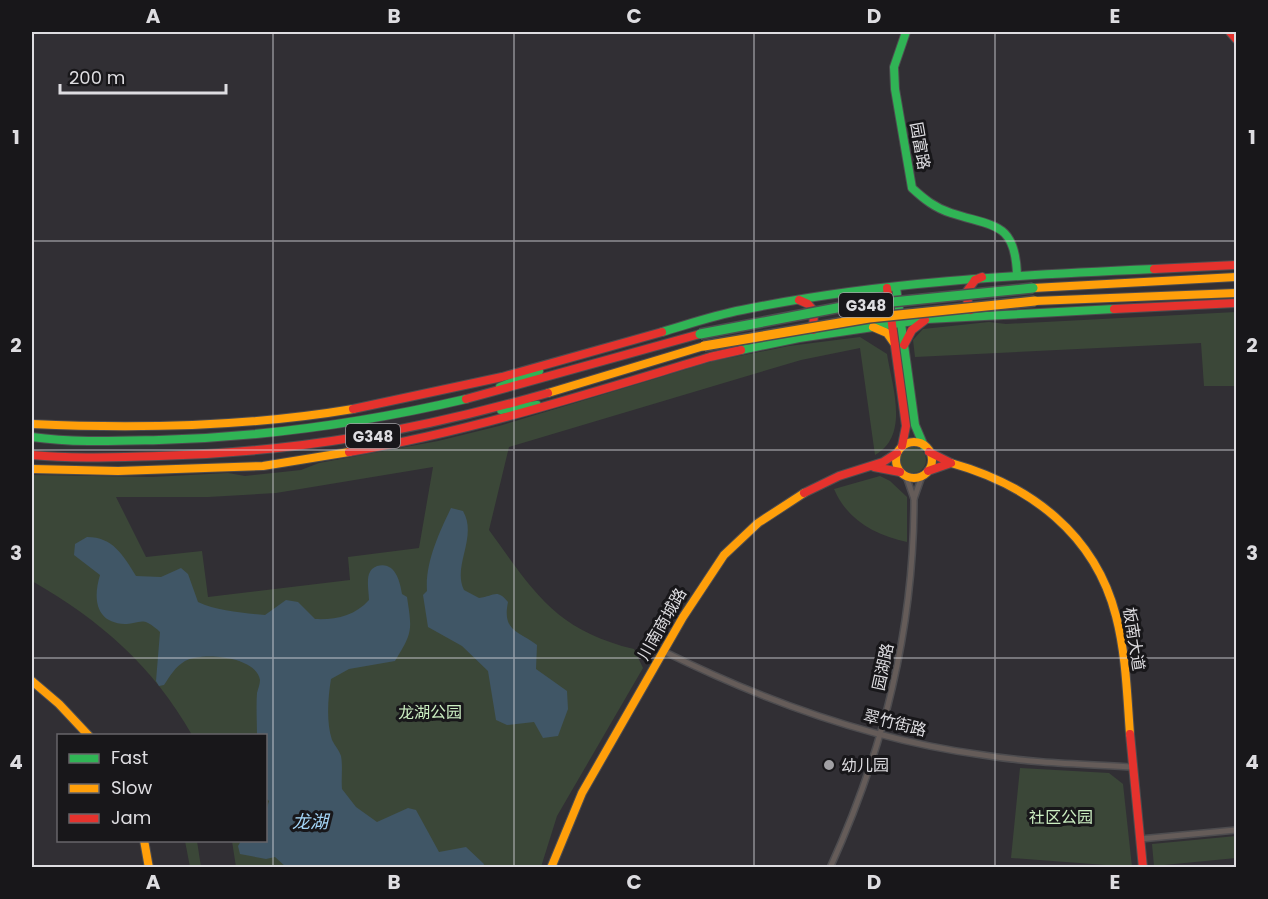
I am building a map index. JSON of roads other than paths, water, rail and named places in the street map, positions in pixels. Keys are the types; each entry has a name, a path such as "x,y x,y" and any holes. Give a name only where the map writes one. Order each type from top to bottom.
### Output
{"main road":[{"name":"园富路","path":"906,32 894,67 895,89 912,188 934,206 977,218 1010,236 1016,246 1017,274"},
{"path":"1230,32 1236,39"},
{"path":"32,424 126,428 256,423 312,416 385,404 568,359 740,310 793,301 891,287 1017,274 1155,271 1236,265"},
{"path":"1155,271 1206,279"},
{"name":"G348","path":"32,437 61,441 115,441 257,436 387,417 480,395 700,334 842,307 1033,288 1236,277"},
{"path":"978,278 966,288 965,300 971,310 983,315"},
{"path":"891,287 906,426 896,465 903,474"},
{"path":"1187,304 1232,293"},
{"name":"G348","path":"32,455 64,458 262,452 392,433 485,412 704,346 775,330 928,310 1035,301 1232,293"},
{"path":"793,301 805,302 816,316 814,328 799,338"},
{"path":"32,469 118,471 263,466 395,446 490,423 710,357 799,338 927,319 1236,303"},
{"path":"899,345 912,330 927,319"},
{"path":"872,327 887,333 899,345 915,425 931,463 925,473"},
{"path":"480,395 568,359"},
{"path":"485,412 561,402"},
{"path":"899,450 913,442 927,449"},
{"name":"板南大道","path":"927,449 951,463 996,476 1041,502 1071,530 1092,559 1116,614 1143,867"},
{"name":"川南商城路","path":"551,867 568,820 582,793 710,573 741,537 797,496 839,476 872,466 899,450"},
{"path":"872,466 903,474 925,473 951,463"},
{"path":"32,681 59,704 88,734"},
{"path":"144,842 149,867"}],"street":[{"path":"914,499 925,473"},
{"path":"903,474 914,499"},
{"name":"园湖路","path":"830,867 868,779 882,735 902,646 912,570 914,499"},
{"name":"翠竹街路","path":"663,651 743,689 882,735 981,755 1133,767"},
{"path":"1140,840 1236,830"}],"water":[{"path":"451,508 463,511 467,521 467,541 461,571 464,590 479,598 495,594 501,595 508,602 507,619 510,625 537,645 536,669 567,691 568,709 558,736 543,738 534,722 507,725 496,720 488,671 462,646 428,627 423,595 427,591 428,570 434,548"},
{"name":"龙湖","path":"87,537 104,540 122,554 136,576 161,577 181,568 188,574 198,602 205,605 222,610 265,615 286,600 298,602 315,619 344,616 357,610 369,600 368,578 372,569 383,565 392,569 400,583 402,594 407,597 410,617 410,630 401,651 395,661 349,669 331,679 328,718 332,740 341,756 342,789 356,807 377,822 408,808 416,810 439,852 466,847 484,864 483,867 286,867 275,857 266,859 240,854 238,846 240,842 267,842 269,801 267,799 267,734 257,734 257,693 260,680 256,672 239,661 227,658 193,658 181,663 164,685 159,686 156,681 160,632 145,622 115,623 102,614 97,600 100,575 74,555 75,544"}],"place":[{"name":"幼儿园","path":"829,765"}],"park label":[{"name":"龙湖公园","path":"430,712"},
{"name":"社区公园","path":"1061,817"}]}
